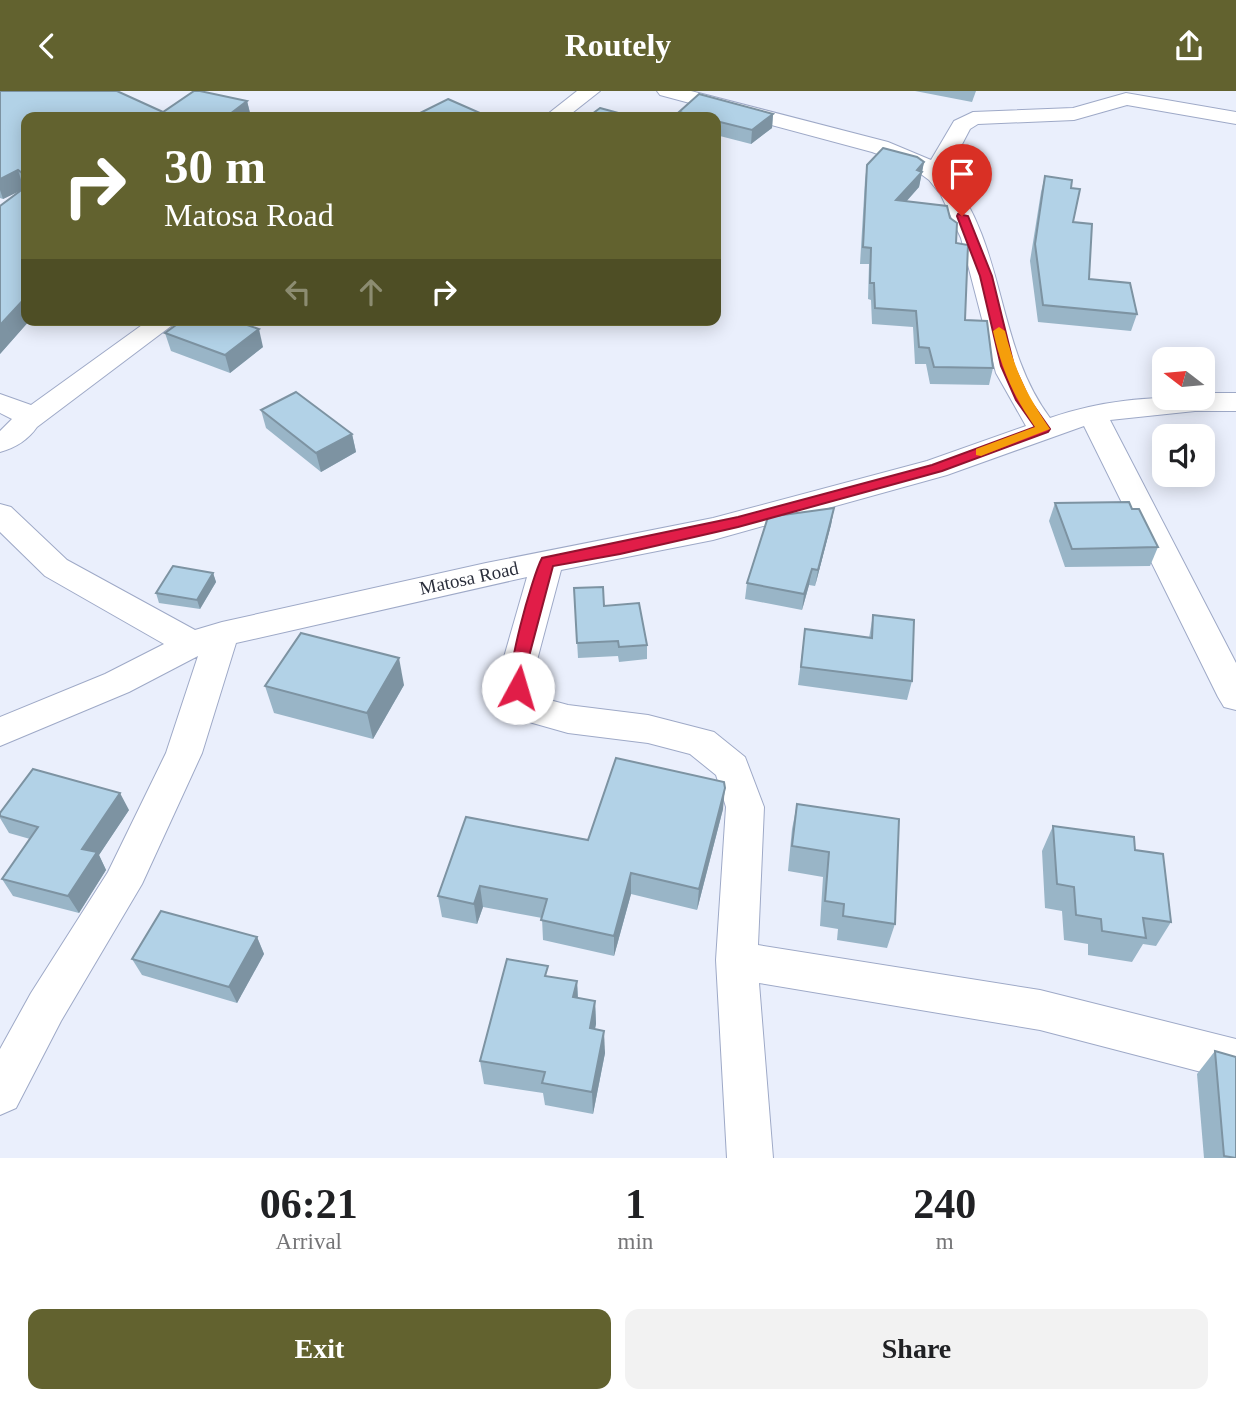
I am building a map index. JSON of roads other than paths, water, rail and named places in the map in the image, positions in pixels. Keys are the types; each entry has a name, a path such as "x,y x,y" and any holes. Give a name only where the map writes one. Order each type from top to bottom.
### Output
{"street":[{"path":"561,112 590,91"},
{"path":"667,91 880,148 912,159 935,174 954,196 986,276 1007,366 1022,400 1043,429"},
{"path":"935,174 961,125 973,118 1038,107 1074,114 1126,99 1236,118"},
{"path":"0,443 158,326"},
{"name":"Matosa Road","path":"0,732 117,683 207,639 547,562 726,525 937,468 1092,413 1195,402 1236,402"},
{"path":"0,403 26,413 27,421"},
{"path":"1092,413 1236,697"},
{"path":"0,514 56,568 207,639 184,753 128,872 46,1007 0,1093"},
{"path":"547,562 519,664 518,688 534,710 568,719 648,729 701,742 732,767 745,807 737,960 750,1158"},
{"path":"737,960 1041,1010 1236,1060"}]}
